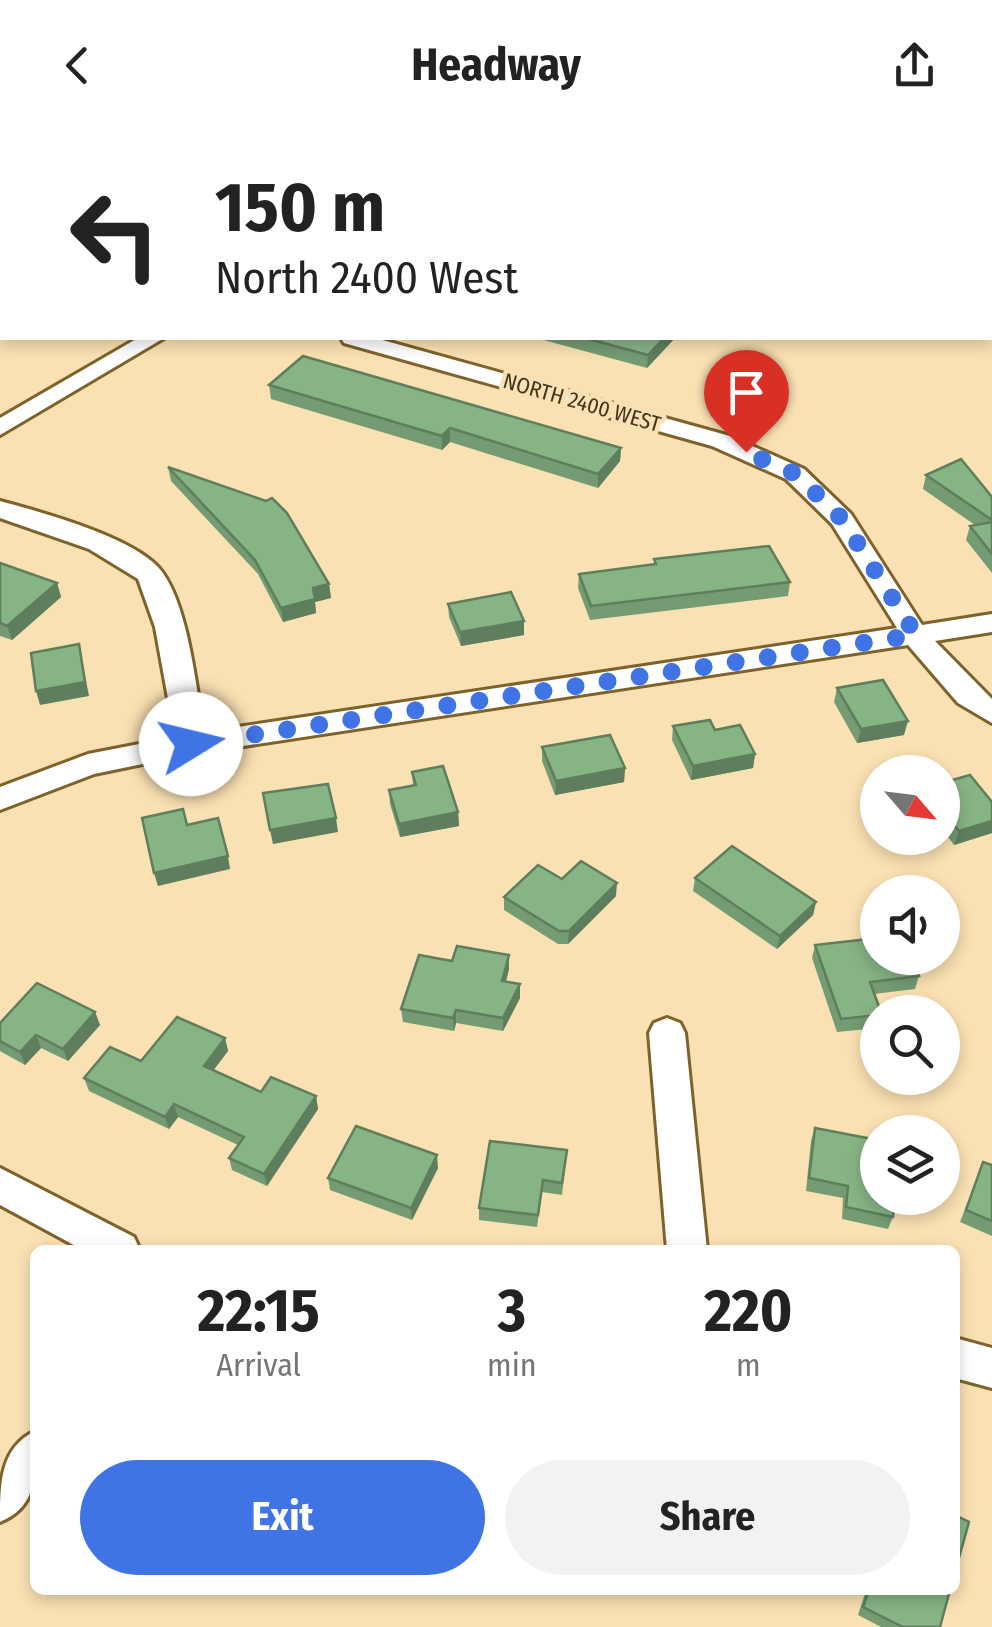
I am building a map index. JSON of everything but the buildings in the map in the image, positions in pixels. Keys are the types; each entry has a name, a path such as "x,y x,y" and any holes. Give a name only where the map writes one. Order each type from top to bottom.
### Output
{"street":[{"path":"0,428 149,340"},
{"name":"NORTH 2400 WEST","path":"359,340 721,441 796,474 842,519 916,635 968,696 992,713"},
{"path":"0,510 104,548 150,575 164,612 191,744"},
{"path":"0,798 88,765 191,744 992,623"},
{"path":"668,1033 687,1245"},
{"path":"0,1186 111,1245"},
{"path":"960,1359 992,1368"},
{"path":"0,1500 30,1459"}],"route":[{"path":"191,744 916,635 842,519 796,474 746,452"}]}
